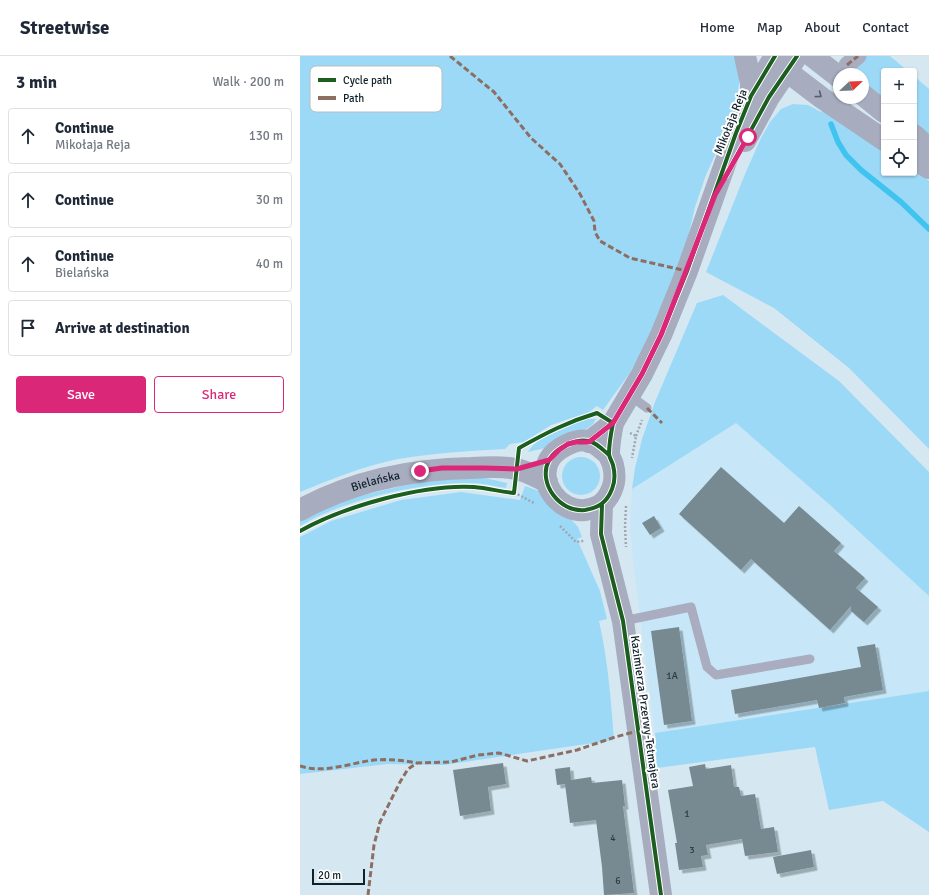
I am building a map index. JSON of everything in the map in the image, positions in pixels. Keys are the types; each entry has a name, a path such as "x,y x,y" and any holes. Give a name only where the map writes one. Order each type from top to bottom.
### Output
{"street":[{"path":"745,56 751,83 751,96"},
{"path":"812,56 848,66"},
{"path":"780,60 822,98 881,138"},
{"name":"Mikołaja Reja","path":"589,442 613,423 642,374 666,324 751,96 780,60"},
{"name":"Mikołaja Reja","path":"715,195 769,97 780,60"},
{"path":"869,100 881,110"},
{"path":"917,139 929,149"},
{"path":"917,162 929,168"},
{"path":"593,540 602,505 612,490 615,478 609,455 613,423"},
{"path":"517,469 549,460 559,450 568,444 576,442 589,442 598,446 609,455"},
{"path":"549,460 547,482 553,494 561,504 581,510 592,509 602,505"},
{"name":"Bielańska","path":"300,510 368,482 398,475 442,468 517,469 547,482"},
{"path":"581,510 593,540"},
{"name":"Kazimierza Przerwy-Tetmajera","path":"593,540 623,621 661,895"}],"lane":[{"path":"630,395 647,408"},
{"path":"623,621 691,607 707,667 716,675 810,659"}],"path":[{"path":"514,493 517,469"},
{"path":"481,488 514,493 538,506"},
{"path":"559,524 576,542 593,540"}],"shaded area":[{"path":"300,56 734,56 740,76 737,99 729,124 706,175 695,207 686,246 645,346 629,374 603,410 597,406 589,412 551,425 524,442 510,444 505,449 465,451 398,459 360,469 300,492"},
{"path":"865,56 890,56 904,68 881,68 881,96 869,86 869,68 854,68 855,65"},
{"path":"917,79 929,89 929,136 917,127"},
{"path":"793,104 808,105 821,112 826,108 881,147 881,176 917,176 917,171 929,181 929,449 849,368 774,308 706,272 761,138 770,122 781,109"},
{"path":"723,295 839,381 929,472 929,596 830,505 736,423 632,489 642,439 655,402 697,303"},
{"path":"588,419 596,419 588,428 545,448 528,452 533,445 547,435 563,427"},
{"path":"736,423 830,505 929,596 929,691 655,733 633,562 630,526 632,489"},
{"path":"581,457 591,460 597,466 600,476 597,486 591,492 581,495 571,492 565,486 562,476 565,466 571,460"},
{"path":"485,478 507,483 506,488 484,484 450,483 406,489 382,494 337,508 300,526 300,520 351,498 410,484 443,479"},
{"path":"525,486 539,491 571,519 578,527 582,537 577,539 600,591 607,619 599,621 607,665 614,740 444,765 388,764 300,774 300,537 331,521 401,500 461,492 520,500"},
{"path":"929,691 929,832 883,801 829,810 815,747 657,768 655,733"}],"building":[{"path":"721,467 784,523 799,506 841,543 834,551 865,578 856,588 878,607 864,622 851,611 851,606 830,630 751,559 741,570 679,514"},
{"path":"654,516 661,528 650,535 642,523"},
{"path":"679,627 692,721 664,725 651,631"},
{"path":"875,644 883,690 844,697 845,703 819,708 817,700 735,714 731,690 861,667 857,647"},
{"path":"503,763 506,784 488,787 491,811 460,816 453,770"},
{"path":"705,764 706,769 731,765 734,787 739,787 741,796 755,794 761,829 774,827 778,852 745,856 742,839 706,845 708,855 701,856 703,867 679,870 675,843 677,843 668,790 693,786 689,767"},
{"path":"570,767 571,780 591,777 592,783 622,780 625,806 623,806 634,893 604,895 596,820 570,823 565,784 557,785 555,769"},
{"path":"811,850 814,867 777,874 773,857"}],"waterway":[{"path":"831,124 838,142 846,155 861,170 901,202 929,229"}],"marked path":[{"path":"450,56 494,92 531,138 560,164 580,194 594,221 595,232 600,241 630,258 687,271"},
{"path":"847,65 858,56"},
{"path":"647,408 662,423"},
{"path":"368,895 374,845 380,822 408,769 417,763 451,762 478,755 499,753 527,761 577,750 638,731"},
{"path":"300,766 318,769 374,760 396,760 417,763"}],"cycle path":[{"path":"589,442 613,423 642,374 661,335 687,271 736,133 751,96 775,56"},
{"path":"726,176 769,97 797,56"},
{"path":"300,531 339,513 361,505 408,493 454,487 474,487 514,493 519,448 557,428 597,413 613,423"},
{"path":"609,455 597,445 584,440 561,448 549,460 546,469 546,478 553,495 559,502 576,510 590,509 602,504 605,501 610,494 614,480 614,468 609,456 613,423"},
{"path":"602,505 601,534 623,621 661,895"}],"route":[{"path":"420,471 442,468 517,469 549,460 559,450 568,444 582,441 589,442 613,423 642,374 661,335 715,195 748,137"}]}
